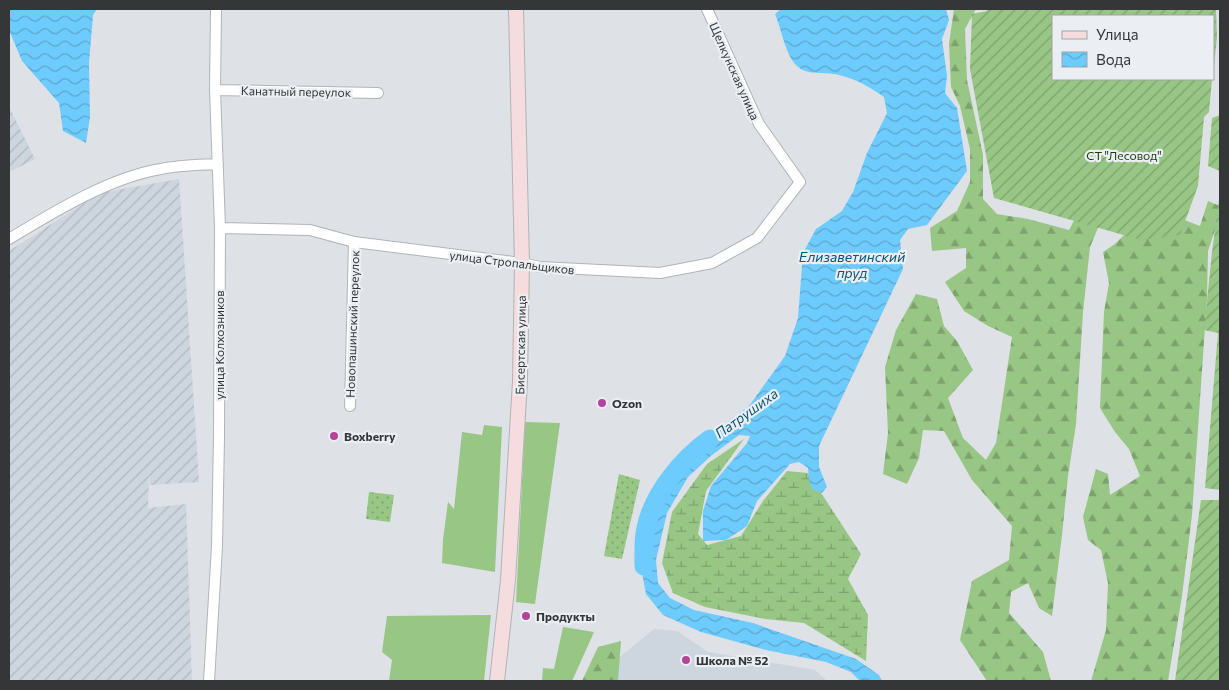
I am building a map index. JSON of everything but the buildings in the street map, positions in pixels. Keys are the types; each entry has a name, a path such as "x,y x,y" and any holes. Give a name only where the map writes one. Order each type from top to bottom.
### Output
{"main road":[{"name":"Бисертская улица","path":"497,681 508,583 517,437 522,263 516,9"}],"street":[{"name":"улица Колхозников","path":"209,681 217,526 220,228 215,90 216,9"},
{"name":"Щелкунская улица","path":"707,9 759,124 800,182"},
{"name":"Канатный переулок","path":"215,90 378,93"},
{"path":"9,239 100,189 134,176 160,169 218,164"},
{"name":"улица Стропальщиков","path":"220,228 310,230 354,242 522,263 540,267 660,273 712,263 757,238 800,182"},
{"name":"Новопашинский переулок","path":"350,406 354,242"}],"shaded area":[{"path":"9,107 35,159 9,172"},
{"path":"179,179 199,482 150,485 149,472 148,508 186,504 192,681 9,681 9,251 100,193"},
{"name":"Школа № 52","path":"654,629 677,631 708,652 815,670 827,681 605,681 606,668"}],"green space":[{"path":"954,9 976,9 965,29 967,80 983,155 983,199 997,214 1028,219 1069,230 1084,202 1105,211 1090,247 1083,312 1076,424 1052,616 1039,608 1028,583 1011,592 1009,613 1043,652 1051,681 987,681 960,640 972,581 1009,560 1012,526 972,480 944,431 923,430 919,458 907,484 883,474 888,433 885,367 896,330 916,294 937,299 944,326 957,341 973,370 948,398 963,438 986,460 996,443 1012,337 988,326 964,311 945,282 966,268 966,248 932,251 930,228 957,211 970,182 970,149 960,106 951,87 949,44"},
{"name":"СТ \"Лесовод\"","path":"988,9 1216,9 1217,37 1214,66 1214,15 1052,15 1052,80 1212,80 1209,112 1204,117 1198,186 1180,235 1141,240 994,198 970,69 972,14 987,11"},
{"path":"1220,115 1220,171 1208,166 1212,118"},
{"path":"1220,192 1220,490 1205,488 1218,333 1204,330"},
{"path":"1208,201 1220,206 1220,215 1208,251 1207,298 1192,515 1182,596 1168,681 1091,681 1106,630 1108,583 1101,550 1088,540 1083,517 1096,469 1108,474 1110,495 1140,476 1129,449 1115,432 1100,408 1104,312 1109,283 1103,252 1115,244 1132,227 1158,210 1200,226"},
{"path":"525,422 560,423 535,604 516,602"},
{"path":"484,425 502,427 495,572 442,563 448,502 454,509 462,432 482,435"},
{"path":"744,439 706,491 698,534 707,545 741,536 763,501 787,471 808,473 861,554 848,579 868,615 866,661 804,623 765,619 705,607 673,593 662,563 672,512 707,464"},
{"path":"619,474 640,480 622,559 604,556"},
{"path":"369,492 394,495 390,522 366,519"},
{"path":"1201,500 1220,500 1220,681 1175,681"},
{"path":"491,615 484,681 389,681 392,660 382,652 387,616"},
{"path":"563,627 594,632 572,681 542,681 543,668 554,669"},
{"path":"621,641 618,681 582,681 598,647"}],"water":[{"path":"9,9 97,9 93,15 89,63 90,117 86,143 63,131 59,103 22,61 9,30"},
{"name":"Елизаветинский пруд","path":"781,9 946,9 949,20 942,39 947,76 945,93 957,108 967,171 927,225 908,229 900,240 903,269 819,446 819,467 827,487 822,493 812,489 808,468 799,462 790,464 757,501 747,526 726,540 703,541 703,511 711,486 747,443 750,436 739,435 712,455 688,477 667,513 656,560 658,583 670,598 694,610 753,623 856,659 879,675 882,681 860,681 851,672 826,662 766,650 701,632 663,615 646,594 641,568 649,520 657,498 674,472 717,430 749,406 785,356 798,318 803,253 816,229 842,211 853,192 867,153 887,113 884,97 863,84 839,75 810,72 799,68 786,47 775,14"}],"waterway":[{"name":"Патрушиха","path":"644,566 645,533 655,503 679,467 710,439"}],"place":[{"name":"Ozon","path":"602,403"},
{"name":"Boxberry","path":"334,436"},
{"name":"Продукты","path":"526,616"},
{"name":"Школа № 52","path":"686,660"}]}
